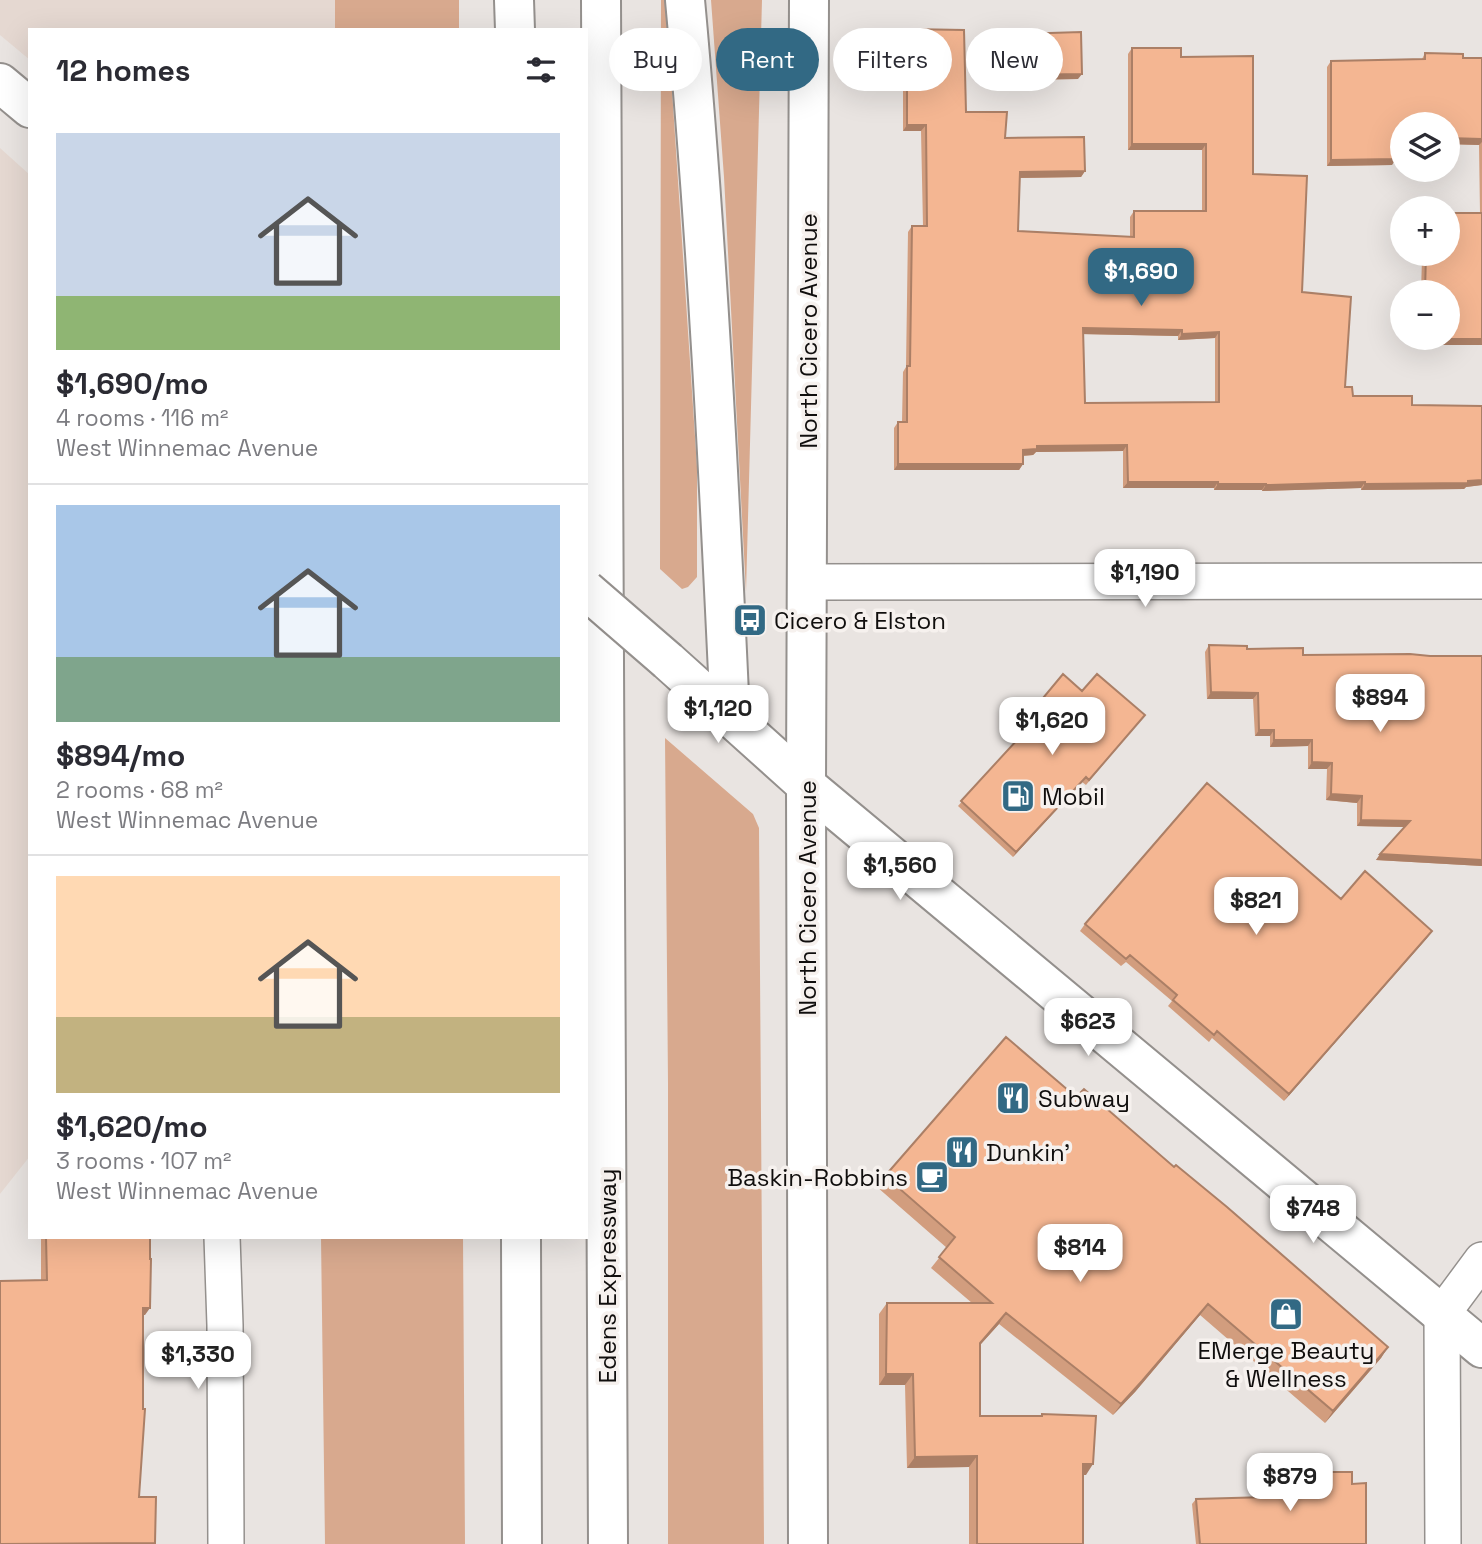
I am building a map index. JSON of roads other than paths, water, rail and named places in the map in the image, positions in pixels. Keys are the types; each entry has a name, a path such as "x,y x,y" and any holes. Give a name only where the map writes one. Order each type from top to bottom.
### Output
{"main road":[{"path":"514,0 515,28"},
{"name":"Edens Expressway","path":"601,0 608,1544"},
{"path":"685,0 696,118 719,475 730,716"},
{"name":"North Cicero Avenue","path":"808,1544 806,785 809,0"},
{"path":"0,83 28,106"},
{"path":"588,592 806,785 1482,1349"},
{"path":"521,1239 522,1544"}],"street":[{"path":"807,582 1482,581"},
{"path":"222,1239 226,1544"},
{"path":"1443,1544 1442,1314 1482,1259"}],"place":[{"name":"Cicero & Elston","path":"750,620"},
{"name":"Mobil","path":"1018,796"},
{"name":"Subway","path":"1013,1098"},
{"name":"Dunkin'","path":"962,1152"},
{"name":"Baskin-Robbins","path":"932,1177"},
{"name":"EMerge Beauty & Wellness","path":"1286,1314"}]}
